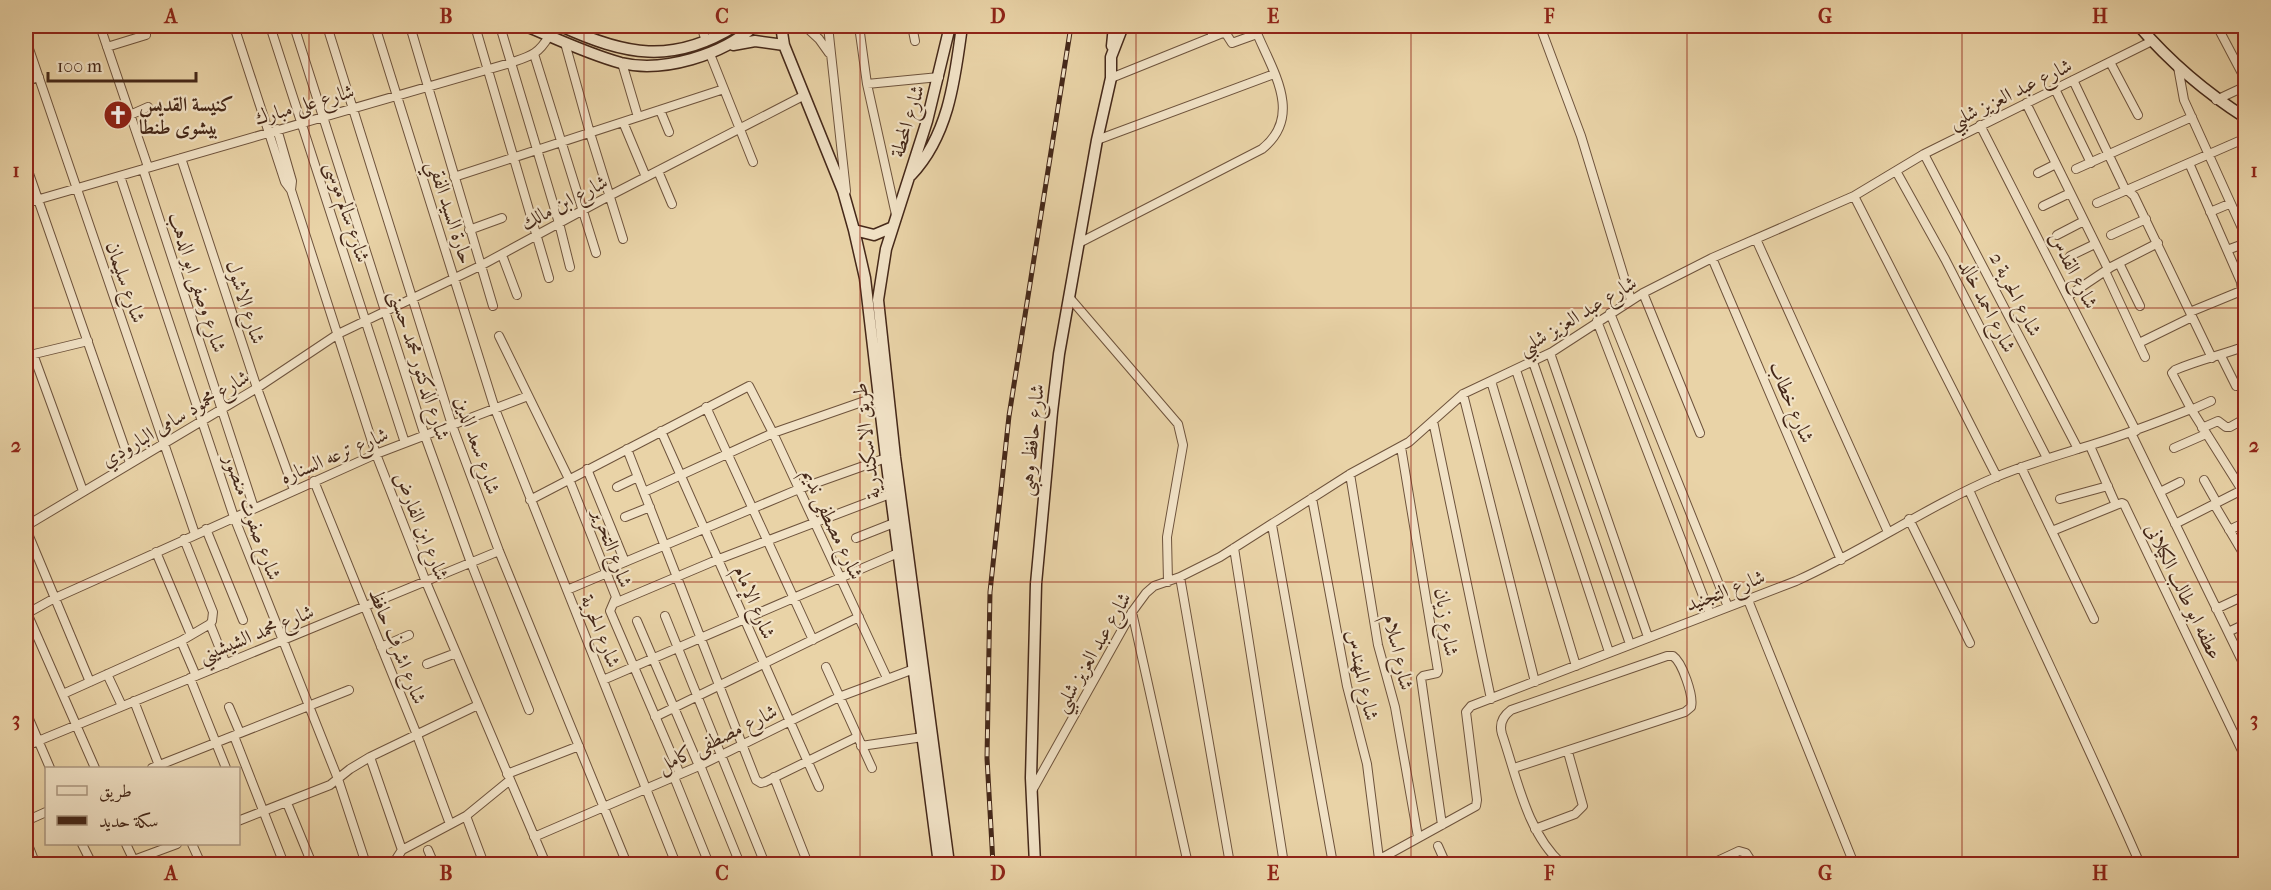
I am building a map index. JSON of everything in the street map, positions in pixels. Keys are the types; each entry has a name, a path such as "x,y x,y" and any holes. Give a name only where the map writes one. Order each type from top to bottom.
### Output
{"main road":[{"path":"526,26 565,43 622,63 665,63 710,54 727,46 754,26"},
{"path":"561,26 622,49 656,52 690,47 735,26"},
{"name":"طريق الاسكندرية","path":"782,26 784,45 848,208 865,278 885,458 939,864"},
{"name":"شارع المحطة","path":"895,221 939,77 950,26"},
{"path":"908,178 919,167 938,134 953,86 962,26"},
{"path":"1111,57 1113,26"},
{"name":"شارع حافظ وهبى","path":"1035,864 1032,790 1036,584 1059,354 1097,140 1111,78 1111,57 1124,26"},
{"path":"2139,26 2178,68 2216,100 2246,118"},
{"path":"727,46 756,41 784,45"},
{"path":"854,230 874,235 881,234 895,221"},
{"name":"طريق الاسكندرية","path":"895,221 882,266 878,300 879,318 895,457 949,864"}],"street":[{"path":"100,26 146,168"},
{"name":"شارع ابن الفارض","path":"234,26 285,182 291,190 376,454 426,582 546,864"},
{"name":"شارع سالم موسى","path":"270,26 405,443"},
{"name":"شارع الدكتور محمد حسنى","path":"294,26 424,436 529,710"},
{"name":"شارع سعد الدين","path":"327,26 452,425 499,551 627,864"},
{"name":"حارة السيد الفقي","path":"375,26 495,409"},
{"path":"410,26 493,306"},
{"path":"475,26 549,278"},
{"path":"500,26 570,267"},
{"path":"589,38 590,26"},
{"path":"701,26 706,41"},
{"path":"805,26 819,39 832,58"},
{"path":"828,26 848,208"},
{"path":"859,26 867,84 895,221"},
{"path":"912,26 915,41"},
{"path":"1209,26 1213,37"},
{"path":"1540,26 1581,136 1631,300"},
{"path":"2217,26 2246,81"},
{"path":"1079,243 1262,149 1276,135 1283,116 1281,95 1255,30 1232,43 1226,32 1111,78"},
{"path":"107,47 146,35"},
{"name":"شارع على مبارك","path":"26,203 510,63 534,54 543,47 549,36"},
{"name":"شارع سليمان","path":"26,40 195,534"},
{"name":"شارع عبد العزيز شلبي","path":"1032,790 1132,612 1146,592 1154,586 1180,578 1234,548 1350,474 1416,438 1463,394 1550,353 1643,293 1712,258 1854,196 1924,154 2152,41"},
{"path":"565,43 623,239"},
{"path":"534,54 596,254"},
{"path":"710,54 753,162"},
{"path":"2110,62 2138,115"},
{"path":"622,63 638,117"},
{"path":"2178,68 2184,100 2245,238 2227,250"},
{"path":"1097,140 1274,74"},
{"path":"26,81 39,77"},
{"path":"867,84 939,77"},
{"path":"2073,80 2108,155 2127,190 2134,196 2158,243 2211,358"},
{"path":"2216,100 2246,86"},
{"path":"454,177 724,89"},
{"path":"2055,89 2091,163"},
{"name":"شارع ابن مالك","path":"338,334 502,255 609,196 803,96"},
{"path":"2026,103 2095,244 2145,357"},
{"path":"130,115 148,107"},
{"path":"660,110 669,132"},
{"path":"2076,169 2192,117"},
{"path":"623,122 646,177"},
{"name":"شارع القدس","path":"1980,125 2068,296 2246,669"},
{"name":"شارع ابن الفارض","path":"277,129 292,181 291,190"},
{"path":"2097,203 2246,138"},
{"name":"شارع الحرية 2","path":"1924,154 2078,449"},
{"name":"شارع الاشول","path":"181,158 294,490"},
{"path":"2188,163 2244,290 2246,325"},
{"path":"2038,173 2056,164"},
{"path":"26,165 130,463"},
{"name":"شارع وصفى ابو الدهب","path":"146,168 254,508"},
{"path":"658,171 672,204"},
{"name":"شارع احمد خالد","path":"1896,171 1946,259 2047,458"},
{"name":"شارع صفوت منصور","path":"120,176 234,517 338,779 366,864"},
{"path":"2043,206 2070,194"},
{"path":"1854,196 1996,477"},
{"path":"2210,212 2229,204"},
{"path":"470,230 502,218"},
{"path":"2110,235 2146,219"},
{"path":"2057,235 2084,221"},
{"path":"1756,239 1888,532"},
{"path":"2068,296 2106,270 2158,243"},
{"path":"2070,256 2095,244"},
{"path":"502,255 517,295"},
{"name":"شارع خطاب","path":"1712,258 1841,560"},
{"path":"2119,263 2140,306"},
{"path":"2139,343 2191,314 2244,290"},
{"path":"1643,293 1700,433"},
{"path":"1069,297 1178,423 1183,445 1167,537 1168,582"},
{"path":"1610,313 1728,607"},
{"path":"1597,321 1710,614"},
{"name":"شارع محمود سامى البارودي","path":"26,527 258,388 338,334"},
{"name":"شارع التحرير","path":"499,336 569,479 607,572 616,597 610,611 655,717 709,864"},
{"path":"83,492 29,355 88,340"},
{"path":"2175,524 2244,489 2191,410 2173,376 2175,370 2198,360 2221,356 2246,346"},
{"path":"1550,353 1648,637"},
{"path":"2221,356 2236,386"},
{"path":"1533,362 1630,644"},
{"path":"1516,370 1609,652"},
{"path":"1491,381 1576,666"},
{"name":"شارع مصطفى نديم","path":"706,407 747,386 750,387 887,678"},
{"path":"1463,394 1535,682"},
{"name":"شارع ترعه السناره","path":"26,614 53,598 376,454 528,396"},
{"path":"644,492 727,452 773,433 879,396"},
{"name":"شارع التجنيد","path":"1371,864 1476,806 1466,712 1471,706 1748,600 1841,560 1909,519 1996,477 2047,458 2133,432 2211,401"},
{"path":"530,500 706,407 813,640"},
{"name":"شارع الحرية","path":"495,409 676,864"},
{"path":"2174,448 2218,421 2230,427 2246,418"},
{"path":"1433,421 1491,699"},
{"name":"شارع الإمام","path":"661,431 819,787"},
{"name":"عطفه ابو طالب الكيلانى","path":"2090,446 2116,505 2124,504 2246,759"},
{"name":"شارع زيان","path":"1401,447 1438,670 1437,673 1421,678 1442,825"},
{"path":"627,449 756,780 761,783 857,736"},
{"path":"567,591 625,562 752,508 885,458"},
{"path":"2021,467 2094,619"},
{"path":"587,469 625,562"},
{"name":"شارع اسلام","path":"1350,474 1378,645 1398,721 1418,837"},
{"path":"617,487 638,477"},
{"path":"2205,480 2229,530 2246,558"},
{"name":"شارع اشرف حافظ","path":"314,481 417,735 450,824"},
{"path":"2160,492 2180,482"},
{"path":"2060,499 2108,486"},
{"path":"1968,490 2090,749 2139,864"},
{"path":"615,603 814,521 890,494"},
{"name":"شارع المهندس","path":"1312,498 1347,686 1367,765 1379,859"},
{"path":"2052,531 2116,505"},
{"path":"625,517 650,507"},
{"path":"1909,519 1970,643"},
{"path":"856,538 894,523"},
{"path":"2229,530 2242,524"},
{"path":"1272,525 1333,864"},
{"path":"26,527 53,598 90,682"},
{"path":"206,530 243,620"},
{"path":"63,694 181,641 210,624 213,612 184,539"},
{"path":"1234,548 1284,864"},
{"name":"شارع محمد الشيشيني","path":"26,746 499,551"},
{"path":"156,552 191,634"},
{"path":"603,680 898,553"},
{"path":"1180,578 1230,864"},
{"path":"2216,609 2246,595"},
{"path":"1748,600 1854,864"},
{"path":"1132,612 1188,864"},
{"path":"26,614 95,767"},
{"path":"665,616 765,864"},
{"path":"655,717 859,617"},
{"path":"637,621 740,864"},
{"path":"210,624 226,664"},
{"path":"2228,632 2245,624"},
{"path":"381,647 409,635"},
{"path":"181,641 226,767"},
{"path":"427,664 456,653"},
{"path":"1514,768 1568,752 1688,710 1692,704 1692,698 1677,657 1667,656 1511,710 1504,717 1501,730 1514,768 1535,829 1545,847 1562,864"},
{"path":"826,668 872,768"},
{"name":"شارع مصطفى كامل","path":"534,837 677,776 839,697 914,669"},
{"path":"107,674 122,706"},
{"path":"159,767 349,690"},
{"path":"134,701 157,767"},
{"path":"240,819 263,813 326,787 370,757 478,705"},
{"path":"228,707 263,813 284,864"},
{"path":"26,712 50,767"},
{"path":"861,746 923,737"},
{"path":"393,864 402,850 466,816 509,777 579,746"},
{"path":"1535,829 1575,814 1583,806 1568,752"},
{"path":"370,757 402,850"},
{"path":"774,777 808,864"},
{"path":"287,803 312,864"},
{"path":"26,821 45,812"},
{"path":"466,816 484,864"},
{"path":"26,841 35,864"},
{"path":"83,845 92,864"},
{"path":"127,845 134,862"},
{"path":"123,864 134,862 172,845"},
{"path":"193,845 201,864"},
{"path":"1438,846 1446,864"},
{"path":"428,850 434,864"},
{"path":"1711,864 1739,851 1749,856 1753,864"},
{"path":"1502,864 1507,864"}],"railway":[{"path":"993,864 987,758 990,592 1009,416 1071,26"}],"place":[{"name":"كنيسة القديس بيشوى طنطا","path":"118,115"}]}
